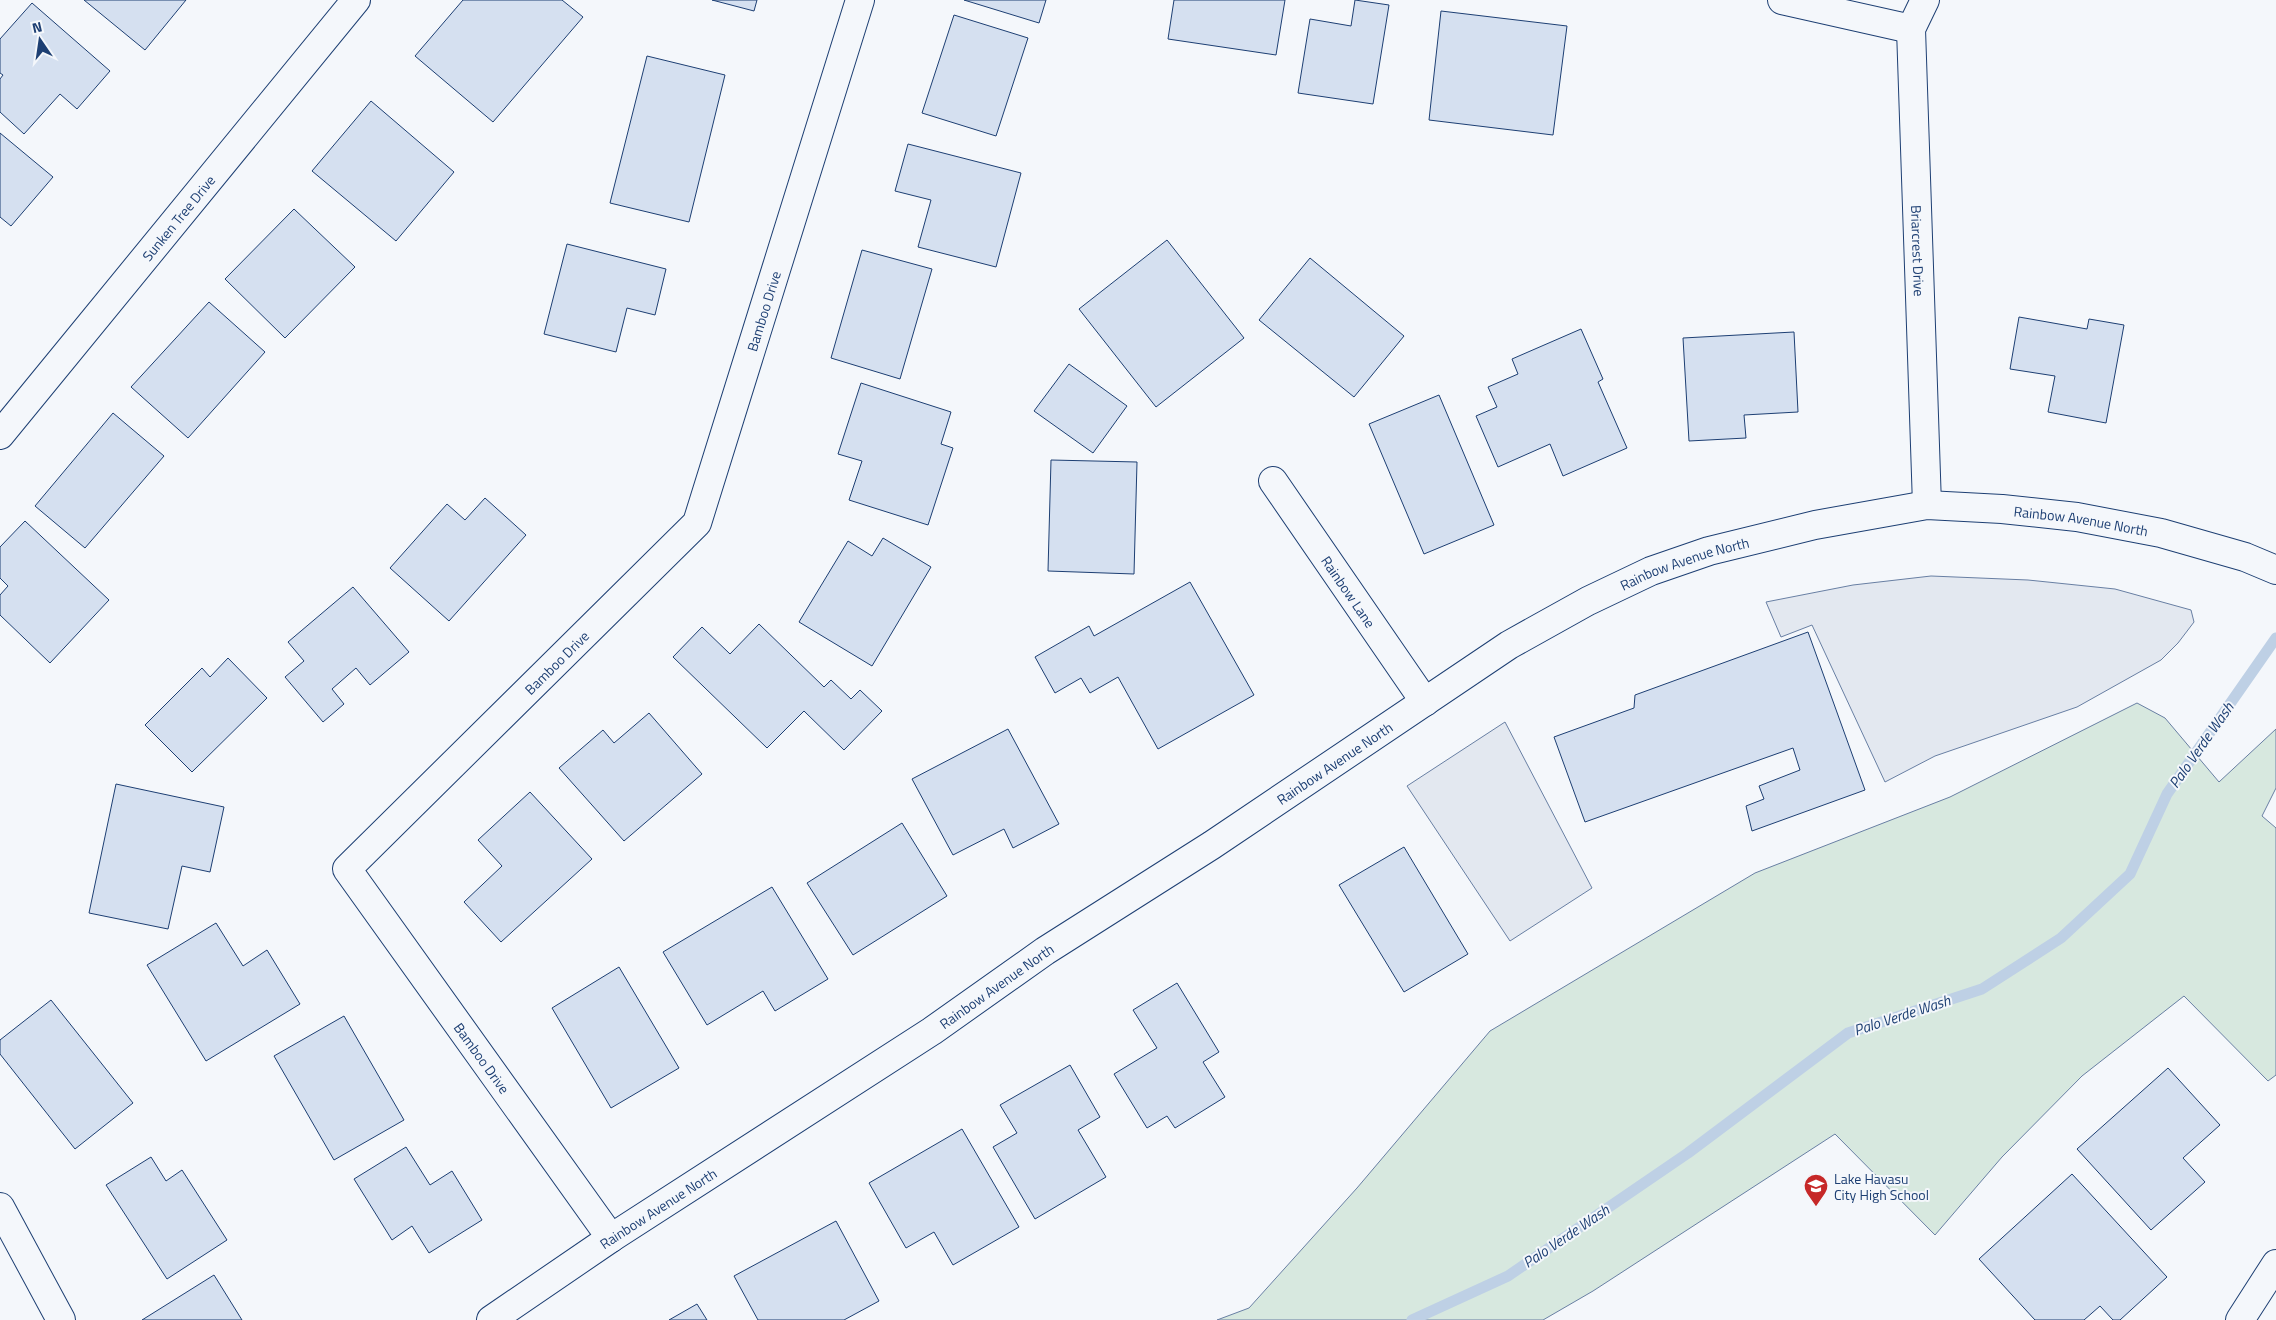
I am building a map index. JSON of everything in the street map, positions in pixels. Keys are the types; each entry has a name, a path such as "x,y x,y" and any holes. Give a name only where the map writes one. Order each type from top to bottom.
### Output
{"street":[{"name":"Sunken Tree Drive","path":"0,435 356,0"},
{"name":"Bamboo Drive","path":"610,1238 347,870 697,523 860,0"},
{"path":"1782,0 1911,28"},
{"name":"Briarcrest Drive","path":"1925,0 1911,28 1927,505"},
{"name":"Rainbow Lane","path":"1272,481 1425,702"},
{"name":"Rainbow Avenue North","path":"491,1320 610,1238 932,1031 1045,952 1212,845 1509,645 1588,601 1651,571 1709,551 1806,527 1845,518 1927,505 2002,509 2077,517 2161,533 2245,557 2276,570"},
{"path":"0,1207 61,1320"},
{"path":"2240,1320 2276,1264"}],"shaded area":[{"path":"1931,576 2028,580 2115,589 2191,610 2194,622 2178,643 2161,660 2077,707 1935,756 1885,782 1812,625 1781,637 1766,602 1853,585"},
{"path":"2137,703 2165,718 2219,782 2276,729 2276,788 2262,816 2276,828 2276,1075 2268,1081 2184,996 2082,1076 2002,1157 1935,1235 1835,1134 1593,1291 1543,1320 1217,1320 1249,1308 1357,1188 1490,1031 1755,873 1950,797"},
{"path":"1505,722 1592,888 1510,941 1407,786"}],"building":[{"path":"84,0 186,0 145,50"},
{"path":"463,0 562,0 583,17 493,122 415,56"},
{"path":"712,0 757,0 754,11"},
{"path":"964,0 1046,0 1039,23"},
{"path":"1174,0 1285,0 1276,55 1168,39"},
{"path":"1355,0 1389,5 1373,104 1298,93 1310,19 1351,26"},
{"path":"32,3 110,71 77,109 60,94 24,134 0,112 0,79 3,75 0,73 0,39"},
{"path":"1441,11 1567,26 1553,135 1429,120"},
{"path":"954,15 1028,38 996,136 922,113"},
{"path":"647,56 725,75 689,222 610,203"},
{"path":"371,101 454,172 396,241 312,171"},
{"path":"0,133 53,177 11,226 0,217"},
{"path":"908,144 1021,173 996,267 918,247 931,200 895,191"},
{"path":"294,209 355,267 285,338 225,279"},
{"path":"1167,240 1244,338 1156,407 1079,309"},
{"path":"567,244 666,269 655,315 627,308 616,352 544,334"},
{"path":"862,250 932,269 900,379 831,358"},
{"path":"1310,258 1404,336 1354,397 1259,320"},
{"path":"209,302 265,352 188,438 131,387"},
{"path":"2019,317 2087,329 2089,319 2124,325 2106,423 2048,412 2055,376 2010,369"},
{"path":"1581,329 1603,379 1598,382 1627,448 1563,476 1550,444 1498,467 1476,416 1497,407 1488,387 1518,374 1512,359"},
{"path":"1794,332 1798,412 1744,415 1746,438 1689,441 1683,338"},
{"path":"1069,364 1127,406 1093,453 1034,411"},
{"path":"861,383 951,412 941,444 953,448 928,525 849,500 862,461 838,454"},
{"path":"1439,395 1494,525 1424,554 1369,424"},
{"path":"113,413 164,456 85,548 35,506"},
{"path":"1051,460 1137,462 1134,574 1048,571"},
{"path":"485,498 526,535 449,621 390,568 447,504 465,520"},
{"path":"25,521 109,600 50,663 0,615 0,595 8,586 0,578 0,547"},
{"path":"883,538 931,567 872,666 799,622 848,541 872,556"},
{"path":"1190,582 1254,695 1158,749 1118,677 1090,693 1081,678 1055,693 1035,657 1089,626 1094,636"},
{"path":"353,587 409,652 370,685 356,668 332,689 344,704 323,722 285,677 304,661 288,642"},
{"path":"759,624 824,687 831,680 851,699 860,690 882,711 844,750 804,711 767,748 673,657 702,627 730,654"},
{"path":"1808,632 1865,790 1752,831 1746,806 1764,799 1759,786 1800,770 1793,748 1585,822 1554,737 1634,708 1635,695"},
{"path":"228,658 267,698 192,772 145,725 202,668 210,677"},
{"path":"649,713 702,774 624,841 559,768 603,730 614,743"},
{"path":"1008,729 1059,824 1013,848 1004,829 953,855 912,779"},
{"path":"116,784 224,807 210,872 182,866 168,929 89,913"},
{"path":"530,792 592,859 501,942 464,902 502,866 478,840"},
{"path":"902,823 947,896 853,955 807,883"},
{"path":"1404,847 1468,954 1404,992 1339,885"},
{"path":"772,887 828,979 775,1011 763,991 707,1025 663,952"},
{"path":"216,923 243,966 267,950 300,1004 206,1061 147,965"},
{"path":"619,967 679,1068 611,1108 552,1008"},
{"path":"1177,983 1219,1052 1203,1062 1225,1097 1175,1128 1167,1116 1147,1128 1114,1074 1157,1048 1133,1010"},
{"path":"51,1000 133,1103 75,1149 0,1054 0,1040"},
{"path":"344,1016 404,1120 334,1160 274,1056"},
{"path":"1070,1065 1100,1117 1078,1130 1106,1177 1035,1219 993,1147 1017,1133 1000,1105"},
{"path":"2168,1068 2220,1125 2183,1158 2205,1182 2151,1230 2077,1149"},
{"path":"962,1129 1019,1227 953,1265 934,1232 906,1248 869,1183"},
{"path":"406,1147 430,1185 452,1171 482,1220 429,1253 412,1226 392,1240 354,1179"},
{"path":"151,1157 166,1181 182,1170 227,1240 167,1279 106,1185"},
{"path":"2072,1174 2167,1277 2120,1320 2113,1320 2100,1306 2084,1320 2035,1320 1979,1259"},
{"path":"836,1221 879,1301 844,1320 758,1320 734,1276"},
{"path":"214,1275 242,1320 142,1320"},
{"path":"697,1304 707,1320 669,1320"}],"waterway":[{"name":"Palo Verde Wash","path":"1412,1320 1508,1276 1688,1153 1848,1033 1982,989 2061,938 2130,874 2167,794 2276,638"}],"place":[{"name":"Lake Havasu City High School","path":"1816,1207"}]}
